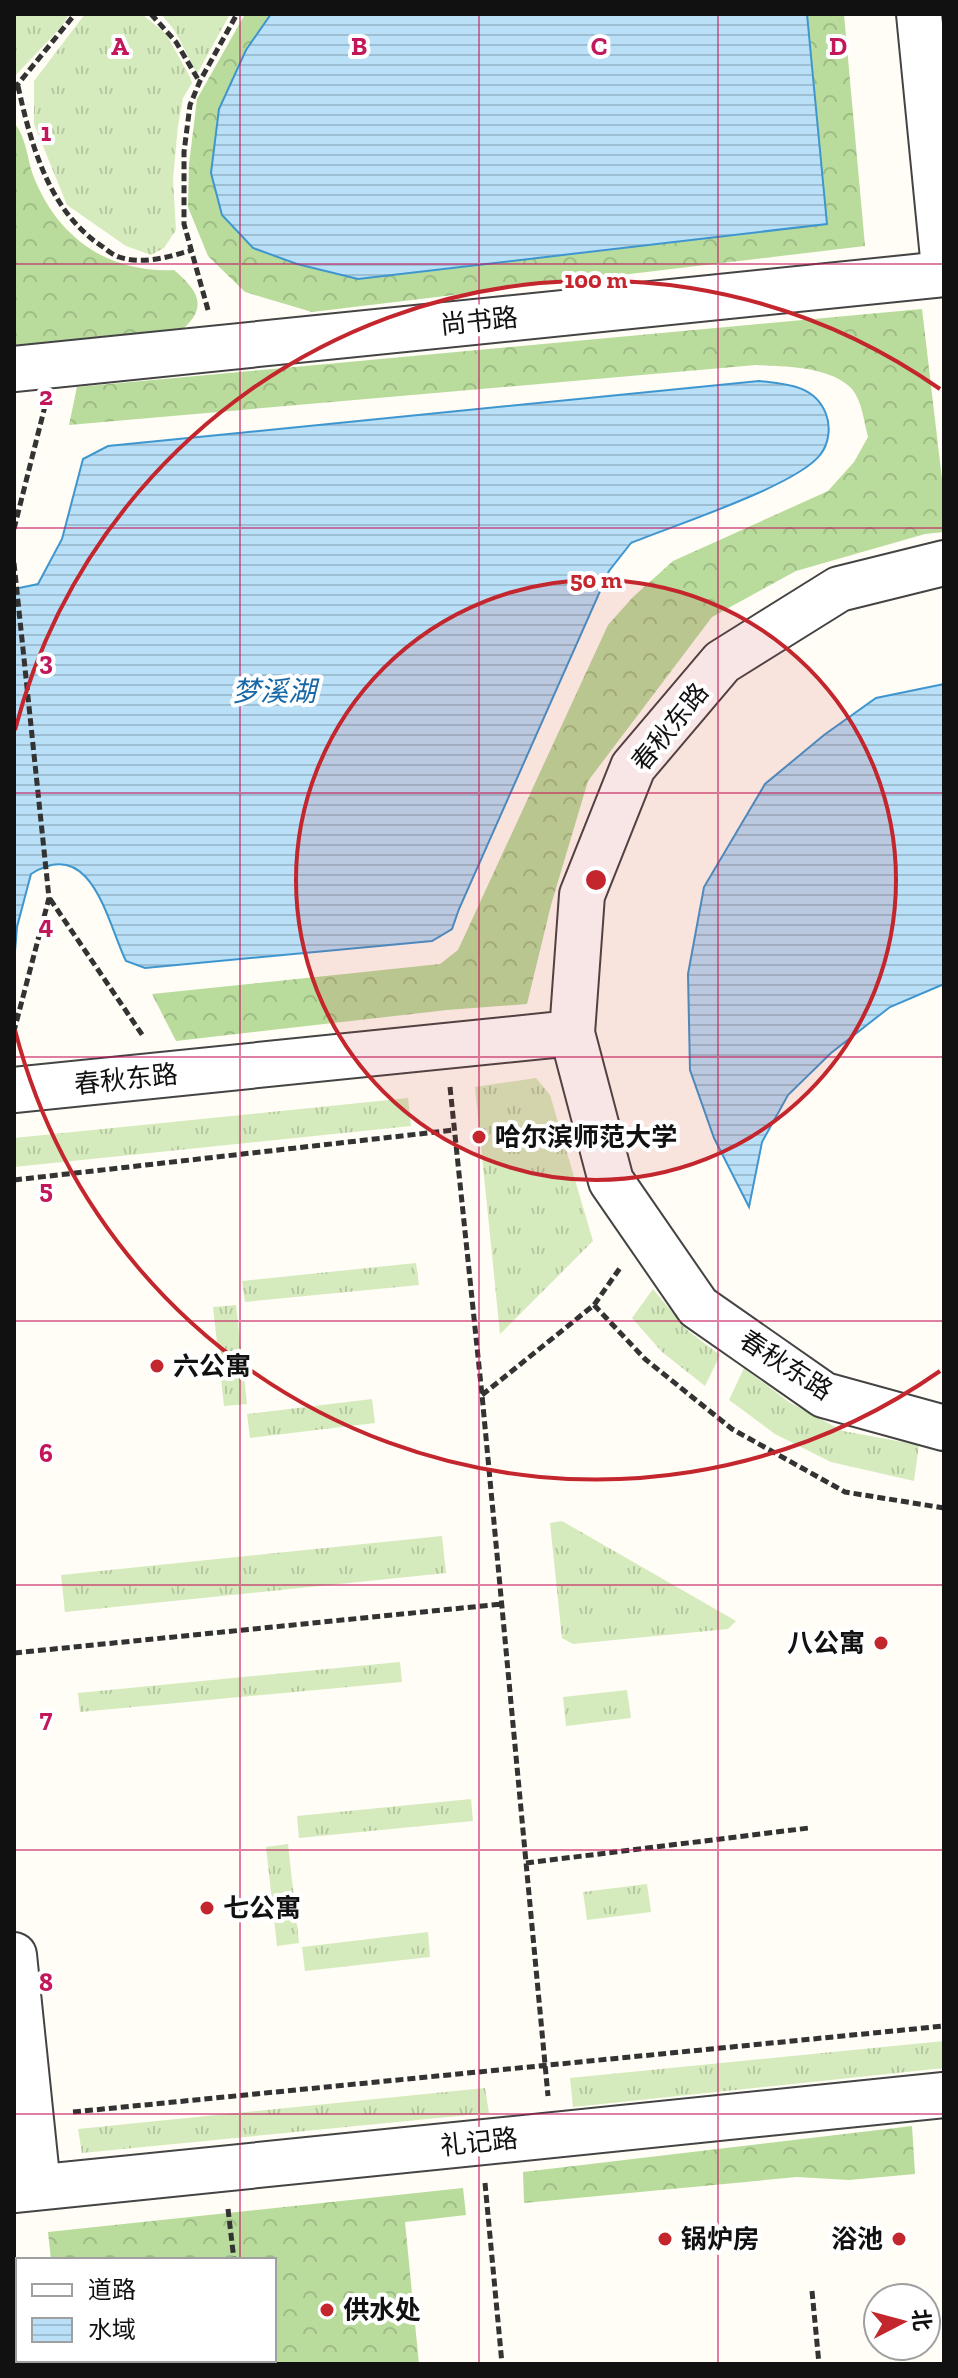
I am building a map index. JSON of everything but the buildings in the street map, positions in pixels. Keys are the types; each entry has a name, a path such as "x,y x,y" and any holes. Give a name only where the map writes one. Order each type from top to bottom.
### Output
{"lane":[{"path":"919,14 944,268"},
{"name":"尚书路","path":"35,366 944,274"},
{"name":"春秋东路","path":"944,563 839,589 722,662 633,767 582,895 572,1033 611,1181 698,1307 824,1395 944,1428"},
{"name":"春秋东路","path":"14,1090 572,1033"},
{"path":"14,1955 30,2117 26,2188"},
{"name":"礼记路","path":"26,2188 944,2095"}],"path":[{"path":"75,14 16,88 41,167 61,207 91,239 118,257 159,260 192,250"},
{"path":"151,14 176,42 200,81"},
{"path":"216,348 203,288 184,224 184,152 190,105 237,14"},
{"path":"14,529 35,366"},
{"path":"14,563 49,898 14,1031"},
{"path":"49,898 168,1075"},
{"path":"445,1046 482,1395 552,2135"},
{"path":"14,1180 454,1130"},
{"path":"482,1395 594,1305 646,1232"},
{"path":"594,1305 645,1359 732,1429 845,1492 944,1508"},
{"path":"14,1653 502,1604"},
{"path":"526,1863 809,1828"},
{"path":"30,2117 944,2026"},
{"path":"481,2142 502,2364"},
{"path":"812,2291 819,2364"}],"green space":[{"path":"14,14 69,14 62,26 14,77"},
{"path":"85,14 142,14 166,34 192,83 183,98 178,126 173,179 176,230 164,248 151,255 126,246 67,205 34,124 34,81"},
{"path":"161,14 230,14 197,74 175,31"},
{"path":"245,14 271,14 246,50 827,224 807,14 844,14 865,246 312,312 245,292 208,256 188,207 189,164 197,99"},
{"path":"14,123 21,134 43,197 70,233 106,258 127,265 174,270 188,284 198,305 192,320 184,328 14,346"},
{"path":"922,309 944,496 944,532 925,534 796,571 712,617 588,781 551,905 527,1004 447,1010 176,1041 152,994 440,964 458,950 608,625 633,597 673,561 828,491 854,462 868,437 855,394 843,381 807,369 780,366 756,365 69,425 77,387"},
{"path":"536,1078 550,1095 593,1241 500,1334 475,1087"},
{"path":"408,1098 411,1126 14,1167 14,1138"},
{"path":"416,1263 419,1285 245,1302 242,1281"},
{"path":"653,1289 687,1330 720,1355 705,1386 662,1352 632,1318"},
{"path":"236,1305 247,1404 224,1406 213,1307"},
{"path":"744,1368 789,1402 843,1431 919,1445 914,1481 831,1462 775,1434 729,1400"},
{"path":"372,1399 375,1423 250,1438 247,1414"},
{"path":"562,1521 736,1621 728,1629 573,1644 562,1638 550,1523"},
{"path":"442,1536 446,1573 65,1612 61,1575"},
{"path":"400,1662 402,1682 80,1712 78,1693"},
{"path":"627,1690 631,1718 566,1726 563,1697"},
{"path":"471,1799 473,1821 299,1838 297,1816"},
{"path":"288,1844 299,1943 277,1946 266,1847"},
{"path":"647,1884 651,1912 587,1920 583,1892"},
{"path":"428,1932 430,1957 305,1971 302,1947"},
{"path":"944,2041 944,2068 573,2107 570,2078"},
{"path":"485,2088 489,2113 82,2153 78,2129"},
{"path":"912,2126 915,2174 849,2180 797,2177 524,2203 523,2172"},
{"path":"463,2188 466,2215 405,2222 419,2364 62,2364 276,2362 276,2258 51,2258 48,2232"}],"water":[{"path":"271,14 807,14 827,224 358,279 297,264 253,248 222,215 211,173 219,109 246,50"},
{"name":"梦溪湖","path":"759,381 798,388 815,397 826,414 828,424 823,451 807,467 760,492 631,543 609,571 452,929 432,941 145,968 126,961 104,906 83,874 69,866 52,865 31,874 17,927 14,964 14,589 38,584 62,539 83,459 108,446"},
{"path":"944,684 944,984 890,1007 831,1053 788,1095 762,1142 749,1207 714,1138 690,1070 688,974 704,887 765,784 824,735 876,698"}],"place":[{"name":"哈尔滨师范大学","path":"479,1137"},
{"name":"六公寓","path":"157,1366"},
{"name":"八公寓","path":"881,1643"},
{"name":"七公寓","path":"207,1908"},
{"name":"锅炉房","path":"665,2239"},
{"name":"浴池","path":"899,2239"},
{"name":"供水处","path":"327,2310"}]}
